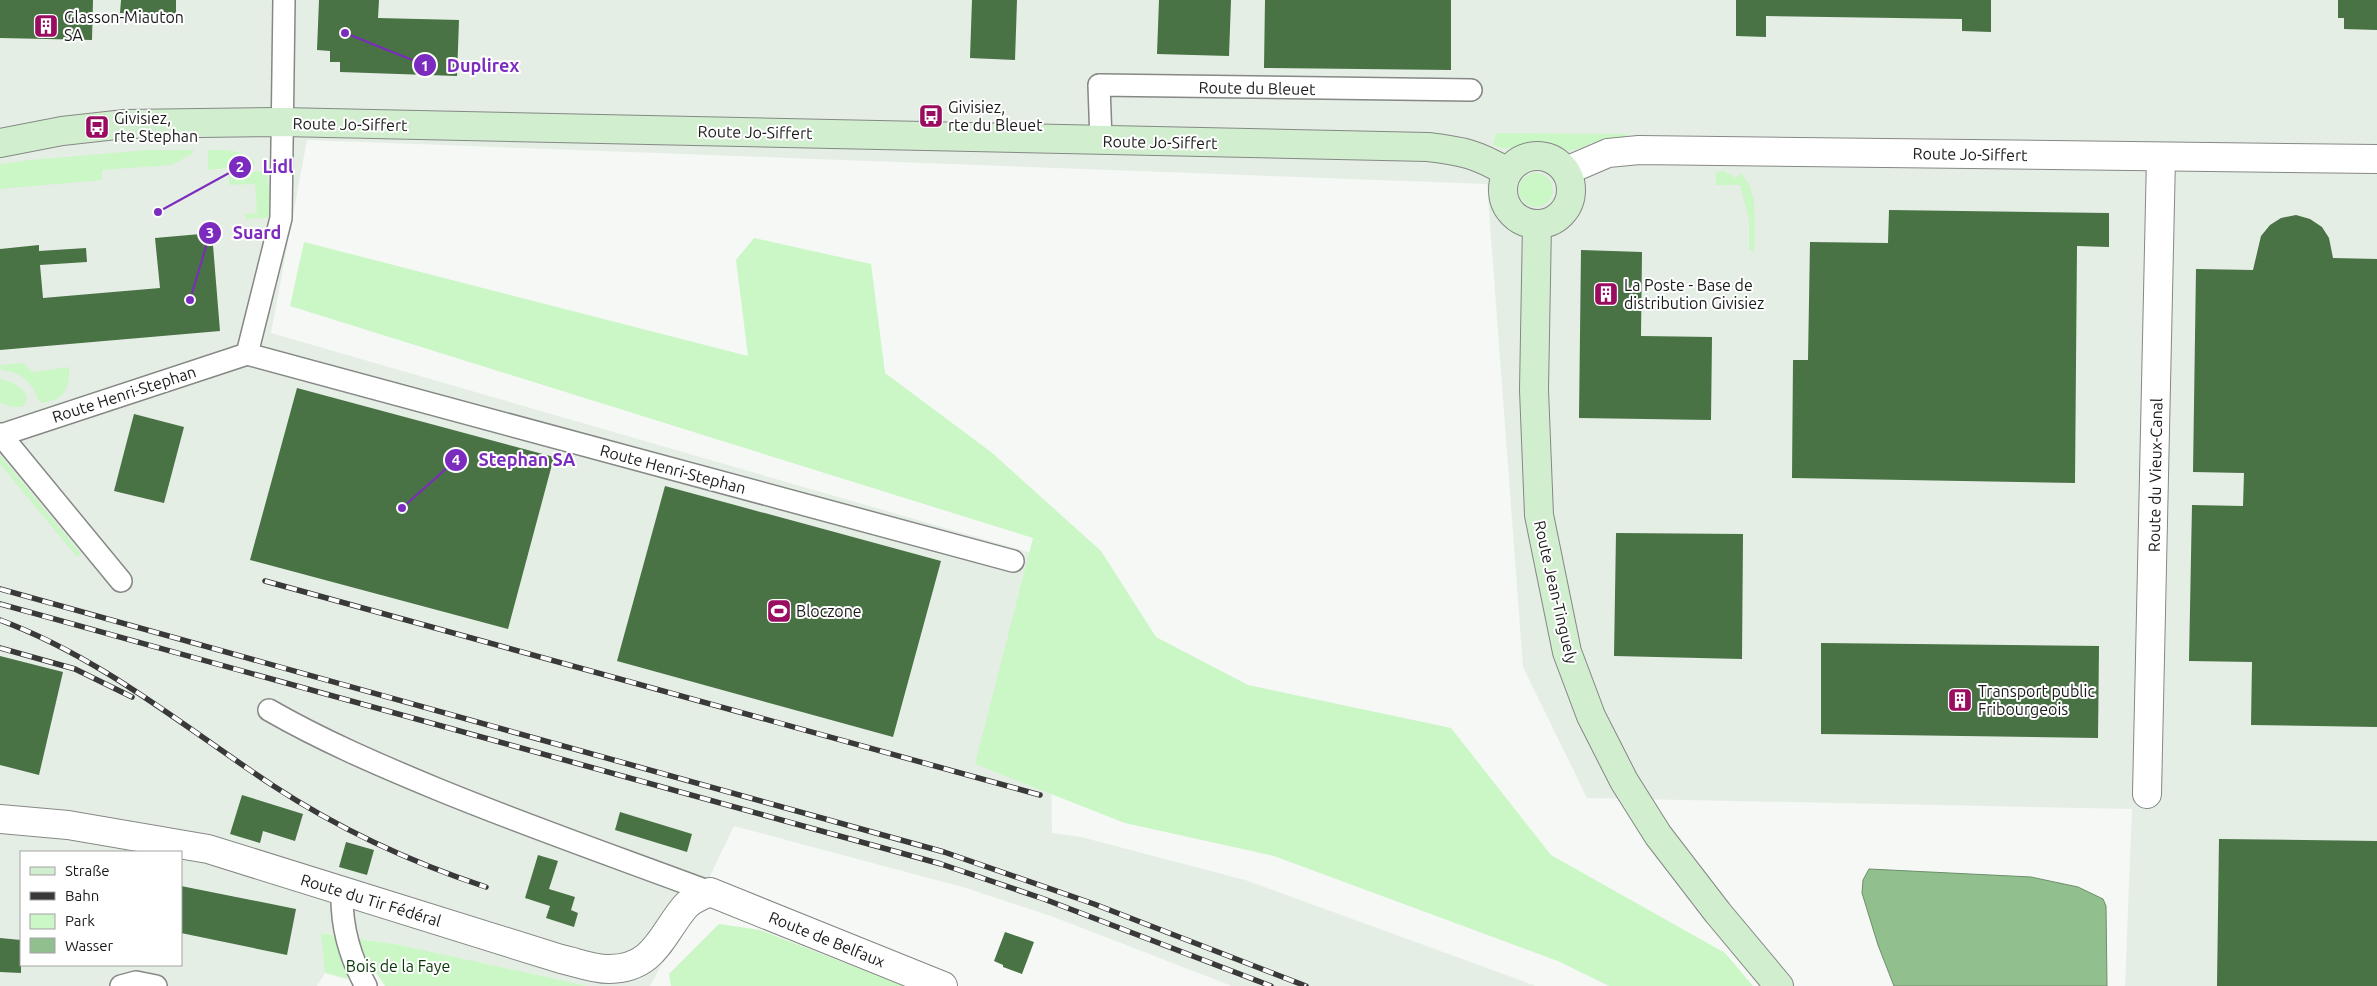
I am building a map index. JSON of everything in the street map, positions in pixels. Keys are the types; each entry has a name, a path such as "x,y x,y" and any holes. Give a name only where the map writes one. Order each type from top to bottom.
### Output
{"main road":[{"name":"Route Jo-Siffert","path":"0,143 62,130 131,124 282,122 1428,147 1464,151 1490,162 1507,172"},
{"path":"1536,155 1548,157 1558,162 1566,171 1571,188 1568,205 1561,215 1551,222 1527,223 1516,217 1507,208 1503,196 1503,184 1507,172 1520,160 1536,155"},
{"name":"Route Jean-Tinguely","path":"1537,224 1534,390 1539,515 1567,652 1591,716 1624,781 1658,835 1718,913 1779,986"}],"street":[{"path":"247,354 281,218 284,0"},
{"name":"Route du Bleuet","path":"1101,141 1100,85 1471,90"},
{"name":"Route Jo-Siffert","path":"1566,171 1608,153 1639,150 2377,159"},
{"name":"Route du Vieux-Canal","path":"2147,794 2161,157"},
{"name":"Route Henri-Stephan","path":"0,435 247,354 1012,561"},
{"path":"0,435 121,581"},
{"path":"269,710 305,731 364,759 494,812 710,892"},
{"name":"Route du Tir Fédéral","path":"0,819 68,825 208,849 561,959 610,970 642,962 660,944 684,906 710,892"},
{"path":"342,891 343,926 352,957 366,986"},
{"name":"Route de Belfaux","path":"710,892 943,986"},
{"path":"121,986 136,982 156,986"}],"shaded area":[{"path":"0,0 2377,0 2377,986 2125,986 2132,809 1587,798 1523,667 1487,184 307,140 271,333 1049,558 1052,833 1081,837 1245,880 1536,986 1232,986 1051,916 966,888 734,826 708,880 650,986 588,986 400,945 322,933 325,973 317,986 0,986"}],"green space":[{"path":"1496,133 1627,134 1627,137 1600,141 1569,151 1535,144 1509,148 1498,147 1493,145"},
{"path":"147,150 194,150 193,153 172,165 102,170 102,180 0,189 0,164"},
{"path":"208,150 239,152 255,162 254,165 208,170"},
{"path":"266,171 271,197 269,216 266,218 246,219 244,214 257,213 255,184 229,185 229,175"},
{"path":"1724,171 1736,178 1741,173 1749,184 1754,200 1754,252 1749,249 1749,220 1740,185 1716,185 1716,172"},
{"path":"1536,173 1548,178 1553,190 1548,202 1536,207 1524,202 1519,190 1524,178"},
{"path":"754,238 871,264 885,373 991,452 1101,551 1156,637 1248,685 1451,728 1551,855 1725,953 1753,986 1609,986 1558,961 1274,856 1125,823 975,764 1033,538 290,306 304,242 748,356 736,260"},
{"path":"23,363 32,372 69,367 67,387 64,392 56,399 42,403 27,381 15,373 0,369 0,365"},
{"path":"0,379 11,382 25,393 27,397 26,402 22,407 12,407 0,403"},
{"path":"0,455 81,554 77,557 0,464"},
{"path":"719,924 760,930 904,986 671,986 669,974"},
{"name":"Bois de la Faye","path":"321,933 400,945 588,986 385,986 368,960 348,964 347,979 325,973"}],"water":[{"path":"1869,869 2031,877 2078,887 2103,899 2106,906 2107,986 1894,986 1878,945 1862,893 1863,880"}],"building":[{"name":"Glasson-Miauton SA","path":"0,0 93,0 92,40 0,38"},
{"path":"121,0 176,0 176,14 120,13"},
{"path":"319,0 379,0 378,18 459,20 457,76 340,72 340,62 330,62 330,51 317,50"},
{"path":"972,0 1017,0 1015,60 970,58"},
{"path":"1159,0 1231,0 1229,56 1157,54"},
{"path":"1265,0 1451,0 1451,70 1264,68"},
{"path":"1736,0 1991,0 1991,32 1962,31 1962,19 1766,16 1766,37 1736,36"},
{"path":"2338,0 2377,0 2377,30 2344,29 2344,18 2338,18"},
{"path":"1889,210 2109,213 2109,247 2077,246 2075,483 1792,478 1793,360 1808,360 1810,242 1888,243"},
{"path":"2296,215 2310,219 2322,227 2329,238 2333,258 2377,259 2377,727 2251,725 2252,662 2189,661 2192,505 2243,506 2244,473 2193,472 2196,269 2253,270 2261,236 2270,225 2281,218"},
{"path":"212,233 220,331 0,350 0,249 39,245 39,251 86,248 87,262 40,265 43,298 160,288 155,238"},
{"name":"La Poste - Base de distribution Givisiez","path":"1581,250 1642,252 1641,336 1712,337 1711,420 1579,418"},
{"path":"297,388 554,457 508,629 250,560"},
{"path":"134,414 184,427 164,503 114,491"},
{"name":"Bloczone","path":"665,486 941,561 893,737 617,661"},
{"path":"1616,533 1743,534 1742,659 1614,656"},
{"name":"Transport public Fribourgeois","path":"1821,643 2099,646 2098,738 1821,734"},
{"path":"0,656 63,672 39,775 0,765"},
{"path":"242,795 303,814 295,841 263,831 260,843 230,834"},
{"path":"620,812 692,834 687,852 615,830"},
{"path":"2219,839 2377,841 2377,986 2217,986"},
{"path":"346,842 374,850 367,875 339,867"},
{"path":"538,855 558,861 549,889 575,897 571,910 578,913 574,927 546,918 550,906 525,898"},
{"path":"182,886 296,909 287,955 182,933"},
{"path":"1005,932 1034,942 1022,974 1003,967 1003,965 994,961"},
{"path":"0,938 20,940 21,973 0,972"}],"railway":[{"path":"265,581 1040,795"},
{"path":"0,589 944,852 1094,904 1306,986"},
{"path":"0,604 941,864 1044,899 1271,986"},
{"path":"0,620 37,635 107,673 272,785 323,816 376,843 430,867 486,887"},
{"path":"0,648 75,669 132,697"}],"place":[{"name":"Glasson-Miauton SA","path":"46,26"},
{"name":"Duplirex","path":"345,33"},
{"name":"Givisiez, rte du Bleuet","path":"931,116"},
{"name":"Givisiez, rte Stephan","path":"97,127"},
{"name":"Lidl","path":"158,212"},
{"name":"La Poste - Base de distribution Givisiez","path":"1606,294"},
{"name":"Suard","path":"190,300"},
{"name":"Stephan SA","path":"402,508"},
{"name":"Bloczone","path":"779,611"},
{"name":"Transport public Fribourgeois","path":"1960,700"}]}
